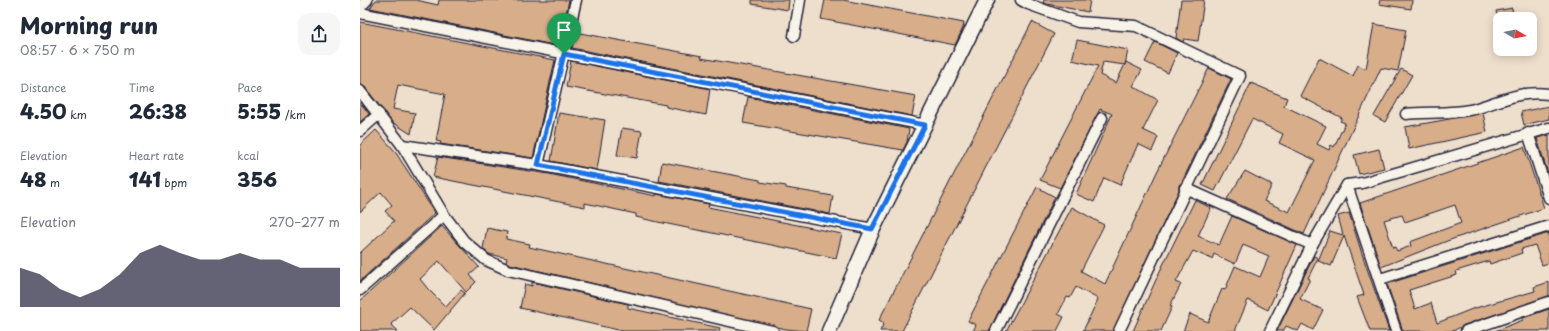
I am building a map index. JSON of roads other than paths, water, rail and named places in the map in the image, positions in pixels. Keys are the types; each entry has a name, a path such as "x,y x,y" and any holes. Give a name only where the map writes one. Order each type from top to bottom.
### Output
{"street":[{"path":"360,7 366,0"},
{"path":"538,165 576,0"},
{"path":"794,36 800,0"},
{"path":"829,331 872,229 987,0"},
{"path":"1021,0 1028,4 1078,22 1136,26 1240,76 1185,188 1119,331"},
{"path":"360,13 925,125"},
{"path":"360,91 402,145 444,215 464,241 486,260 508,270 773,331"},
{"path":"1406,114 1473,109 1504,98 1527,93 1549,94"},
{"path":"360,131 379,114"},
{"path":"996,331 1102,118"},
{"path":"1347,185 1362,183 1549,128"},
{"path":"1528,133 1549,198"},
{"path":"402,145 538,165 872,229"},
{"path":"1270,331 1312,245 1347,185"},
{"path":"1347,185 1396,331"},
{"path":"1185,188 1312,245"},
{"path":"360,290 444,215"},
{"path":"1380,280 1549,226"},
{"path":"1466,331 1549,302"}]}
